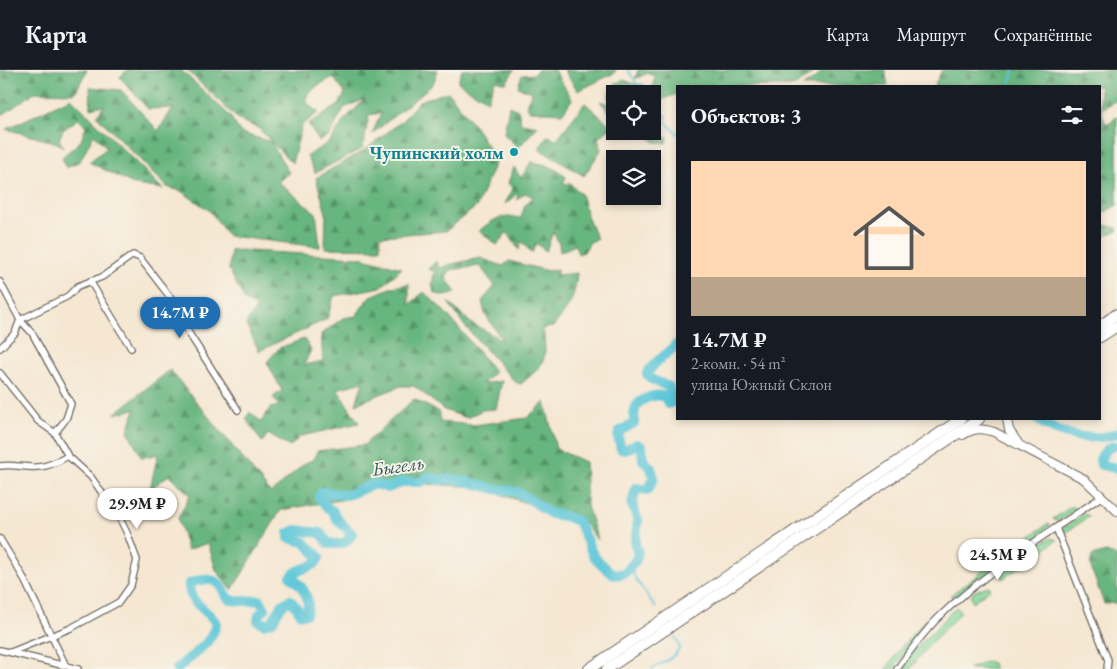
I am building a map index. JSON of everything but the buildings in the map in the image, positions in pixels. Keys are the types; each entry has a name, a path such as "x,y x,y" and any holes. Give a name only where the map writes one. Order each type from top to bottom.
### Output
{"highway":[{"path":"1101,325 1117,314"},
{"path":"1101,336 1117,326"},
{"path":"589,669 961,420"},
{"path":"607,669 978,420"}],"street":[{"path":"0,348 15,333 20,320 68,296 78,286 102,277 133,255 140,258 170,297 190,334 238,410"},
{"path":"90,281 131,348"},
{"path":"0,282 20,320 32,333 72,404 66,419 55,433"},
{"path":"0,373 38,421 55,433 68,456 91,477 120,519 137,560 131,585 119,602 71,628 10,652"},
{"path":"1007,420 1013,438 1025,449"},
{"path":"928,453 971,430 978,429 994,432 1084,479 1117,510"},
{"path":"0,466 10,464 38,468 55,463 68,456"},
{"path":"897,669 937,619 964,594 1023,550 1102,497"},
{"path":"1056,528 1108,660 1107,669"},
{"path":"0,539 22,575 65,664"},
{"path":"0,650 65,664 78,669"}],"green space":[{"path":"0,70 87,70 75,93 35,92 4,114 0,113"},
{"path":"127,70 181,70 229,115 241,133 271,142 289,173 278,182 316,213 320,247 228,236 210,211 181,191 167,187 97,116 104,105 91,108 90,87 121,90 158,131 173,108 148,109 120,77"},
{"path":"187,70 438,70 433,84 372,134 381,113 369,115 363,148 315,173 307,156 331,141 345,119 365,99 344,108 329,136 319,141 308,124 339,105 345,93 333,77 317,86 307,95 307,103 319,112 302,125 292,163 258,128 239,120"},
{"path":"462,70 514,70 506,83 495,80 488,100 458,82"},
{"path":"537,70 554,70 572,99 563,113 530,111 526,105 532,92 518,87 522,75 534,74"},
{"path":"564,70 615,70 616,72 578,91"},
{"path":"638,70 817,70 797,85 676,85 676,94 661,100 661,85 653,85 655,77 648,73 635,79"},
{"path":"823,70 885,70 888,85 805,85"},
{"path":"942,70 1117,70 1117,100 1101,109 1101,85 934,85"},
{"path":"624,80 637,85 615,85"},
{"path":"448,92 473,124 496,160 477,206 446,231 380,236 380,249 325,248 326,213 316,178 365,150 403,120 419,101"},
{"path":"71,98 163,189 135,185 89,162 107,148 94,134 80,161 66,168 62,157 81,141 86,126 78,119 63,130 59,139 63,147 57,143 6,129"},
{"path":"600,101 606,103 606,108"},
{"path":"585,103 606,122 606,132 598,138 601,150 584,176 539,149 547,136 557,139"},
{"path":"509,106 518,110 521,123 538,126 518,148 504,134"},
{"path":"1101,109 1105,123 1110,123 1117,116 1117,205 1101,214"},
{"path":"661,136 668,137 666,143 654,142 652,140 661,140"},
{"path":"531,162 545,165 558,171 566,177 563,184 570,183 581,194 588,219 597,239 590,242 584,252 578,254 575,245 560,252 559,244 553,232 546,251 536,243 532,253 521,241 519,250 507,232 497,245 479,231 499,218 521,218 525,205 533,197 525,193 517,200 518,193 505,204 513,189 508,183 514,167 521,178"},
{"path":"1101,223 1117,228 1117,231 1101,238"},
{"path":"231,250 359,257 402,268 381,287 334,296 327,319 259,351 246,324 257,307 245,301 229,269"},
{"path":"480,258 503,266 509,261 548,271 558,270 556,275 577,273 575,290 567,308 553,327 543,328 545,355 540,366 521,384 515,382 464,325 448,302 471,323 502,340 485,314 482,301 495,286 480,266 450,270 446,278 456,293 443,296 434,293 432,283 435,271 428,269 436,261 440,268"},
{"path":"409,284 409,305 424,292 447,314 495,372 482,384 502,381 496,409 482,410 467,418 444,410 414,386 401,386 356,404 363,382 337,389 359,423 301,436 290,447 268,434 262,442 246,419 250,412 261,422 270,408 279,406 273,397 282,391 267,362 279,348 304,339 311,350 304,365 323,361 321,334 343,318 356,316 369,297 392,287"},
{"path":"170,370 271,493 305,463 314,459 317,451 364,445 414,399 439,412 440,422 474,425 527,418 545,402 556,449 585,462 587,506 598,541 582,519 556,513 479,487 412,483 369,488 346,499 281,510 232,590 216,570 208,543 187,550 178,518 190,495 169,475 150,489 158,454 142,458 128,431 135,409 114,414"},
{"path":"1072,506 1076,509 1058,522 1053,519"},
{"path":"1084,514 1090,516 1062,535 1064,527"},
{"path":"1049,523 1048,529 1025,545 1021,544 1021,543"},
{"path":"1052,538 1057,540 1003,579 1001,576 1017,559 1038,544"},
{"path":"1016,546 1018,550 954,600 951,595"},
{"path":"1106,552 1117,556 1117,603 1104,604 1090,565 1092,556"},
{"path":"988,586 991,588 973,602 971,596 973,592"},
{"path":"956,607 961,612 929,645 910,669 902,669 913,652"},
{"path":"926,619 921,632 893,669 886,669 904,644"},
{"path":"988,661 992,663 995,669 968,669"}],"waterway":[{"path":"628,70 637,84 644,85"},
{"path":"1010,85 1014,70"},
{"path":"661,110 666,117 666,122 676,132"},
{"name":"Быгель","path":"177,669 201,649 214,631 216,623 192,597 189,584 201,580 210,580 218,583 229,599 240,601 260,600 265,609 259,615 258,621 264,624 272,622 282,605 290,600 301,614 306,614 308,603 305,593 291,577 298,571 314,564 319,557 304,542 289,538 289,533 296,530 321,533 328,543 336,544 344,542 352,534 338,521 333,511 319,497 322,492 347,495 374,484 388,488 402,482 421,482 429,477 438,480 451,479 469,482 495,489 517,492 551,514 578,521 593,555 598,561 614,575 625,573 636,560 638,552 635,544 638,520 632,505 636,488 648,490 654,478 651,468 643,460 642,447 637,444 625,450 621,449 618,437 620,431 634,423 634,413 639,403 643,400 653,396 662,396 666,398 668,404 672,403 669,387 651,379 647,374 676,345"},
{"name":"Быгель","path":"1038,420 1045,425 1076,436 1097,437 1117,433"},
{"name":"Быгель","path":"1117,446 1109,448 1100,459 1101,465 1117,468"},
{"path":"630,568 656,608"},
{"path":"652,669 672,657 678,651 680,647 675,637"}],"place":[{"name":"Чупинский холм","path":"514,152"}]}
